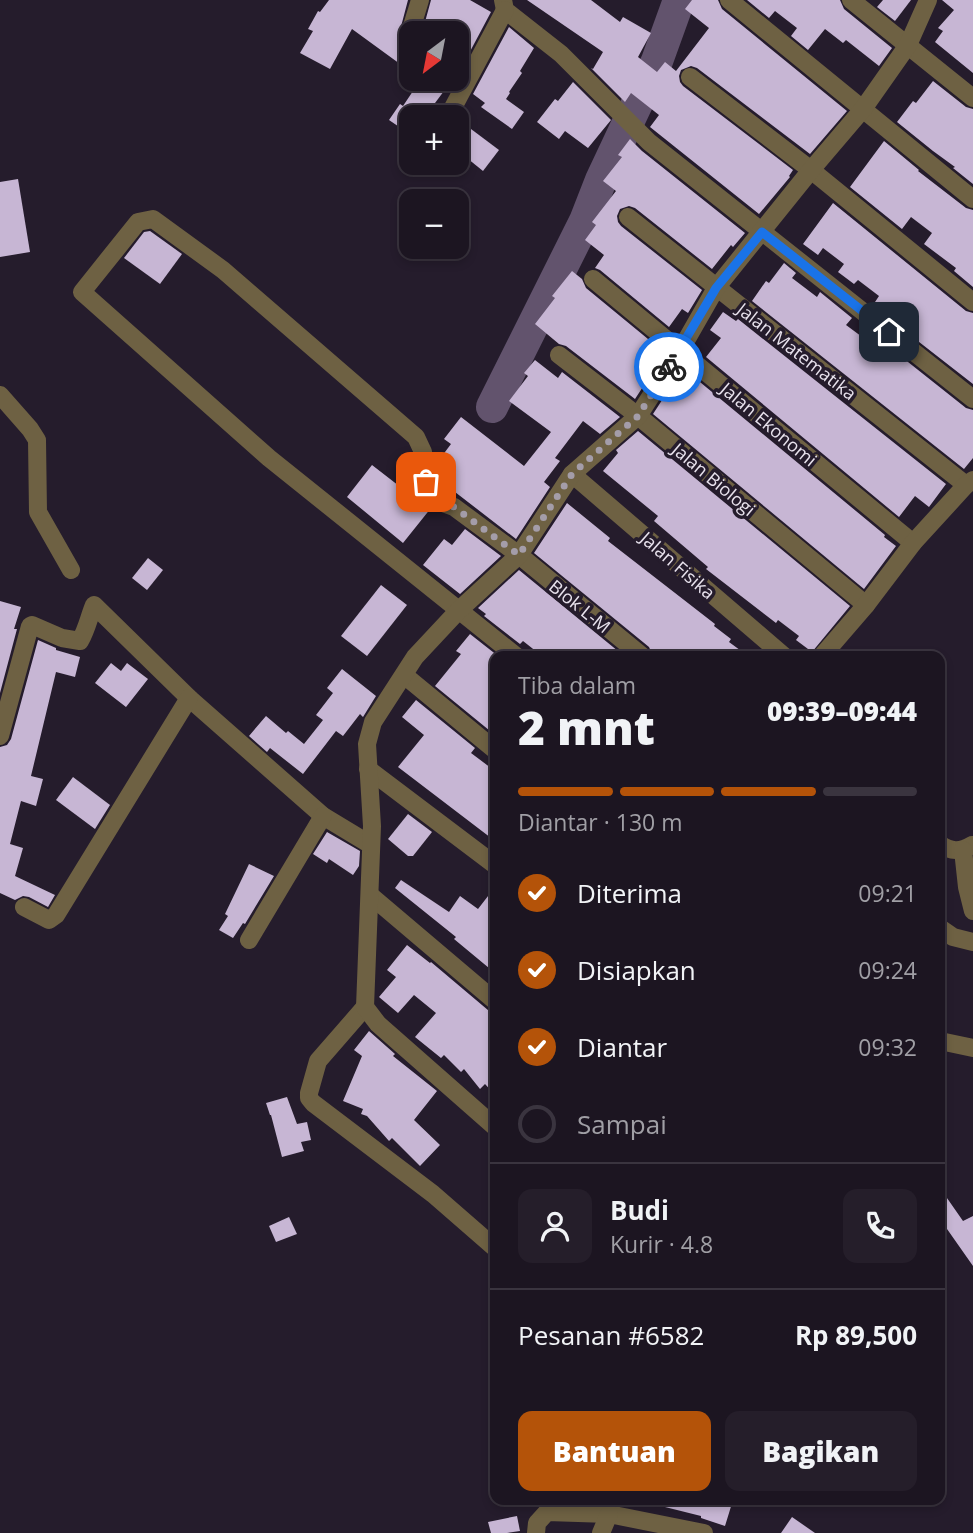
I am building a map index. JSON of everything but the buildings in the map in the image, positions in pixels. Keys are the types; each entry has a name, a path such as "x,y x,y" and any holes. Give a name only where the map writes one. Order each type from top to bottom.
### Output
{"street":[{"path":"414,21 420,0"},
{"path":"729,0 973,199"},
{"path":"851,0 973,98"},
{"path":"490,1122 377,1024 366,1007 371,845 368,744 373,722 415,657 458,611 519,555 572,474 638,416 716,288 863,109 908,45 928,0"},
{"path":"454,105 504,5 561,54 649,142 973,399"},
{"path":"690,77 811,170 973,302"},
{"name":"Jalan Matematika","path":"628,217 716,288 970,482"},
{"name":"Blok L-M","path":"458,611 269,458 82,292 138,222 153,219 223,270 416,437 424,452 426,482 435,496 519,555 636,651"},
{"name":"Jalan Ekonomi","path":"593,279 913,543"},
{"name":"Jalan Biologi","path":"559,355 638,416 866,605"},
{"path":"0,395 37,440 38,512 71,569"},
{"name":"Jalan Fisika","path":"572,474 778,651"},
{"path":"826,651 866,605 913,543 970,482"},
{"path":"0,736 30,626 62,638 80,641 94,605 189,698 323,816 371,845"},
{"path":"458,611 510,651"},
{"path":"404,675 490,746"},
{"path":"24,907 49,920 56,915 189,698"},
{"path":"368,769 490,861"},
{"path":"249,940 323,816"},
{"path":"945,848 968,847 967,887 973,911"},
{"path":"370,895 490,997"},
{"path":"945,931 953,937 973,942"},
{"path":"366,1007 318,1061 309,1098 433,1194 490,1244"},
{"path":"945,1042 973,1048"},
{"path":"536,1533 537,1523 547,1512 610,1514 704,1533"},
{"path":"601,1533 610,1514"}],"waterway":[{"path":"492,407 585,221 601,180 657,61 679,0"}],"way so far":[{"path":"426,482 443,503 454,507 519,555 572,474 638,416 669,367"}],"route":[{"path":"669,367 716,288 762,232 889,332"}]}
